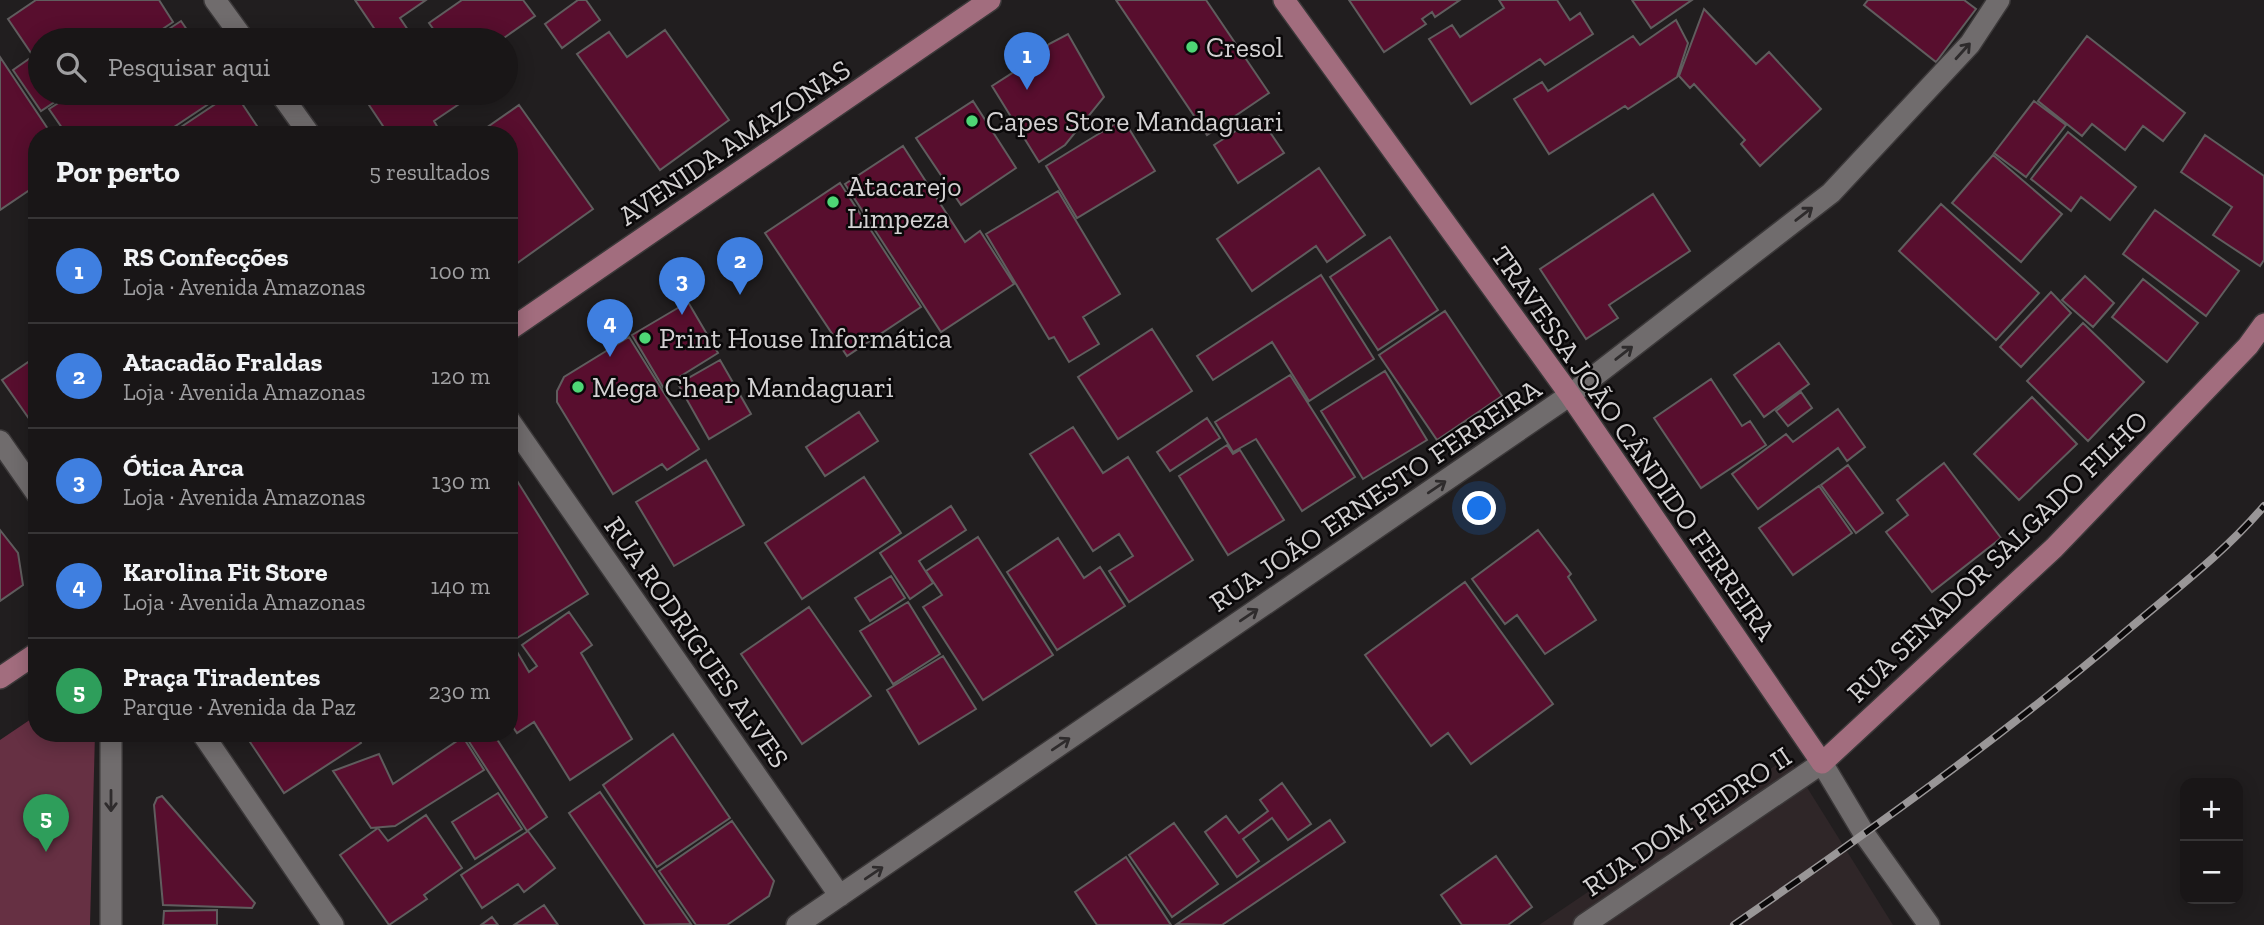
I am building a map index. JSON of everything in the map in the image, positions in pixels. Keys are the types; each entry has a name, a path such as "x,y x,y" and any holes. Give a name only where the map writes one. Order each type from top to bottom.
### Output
{"main road":[{"name":"AVENIDA AMAZONAS","path":"518,324 990,0"},
{"name":"TRAVESSA JOÃO CÂNDIDO FERREIRA","path":"1290,5 1570,395 1822,763"},
{"name":"RUA SENADOR SALGADO FILHO","path":"1822,763 2054,548 2248,346 2264,324"},
{"path":"0,678 28,659"}],"street":[{"path":"215,0 235,28"},
{"name":"RUA JOÃO ERNESTO FERREIRA","path":"797,925 1570,395 1831,193 1970,44 1999,0"},
{"path":"289,105 304,126"},
{"name":"RUA RODRIGUES ALVES","path":"518,433 840,896"},
{"path":"0,441 28,481"},
{"path":"111,742 111,925"},
{"path":"208,742 333,925"},
{"name":"RUA DOM PEDRO II","path":"1584,925 1822,763"},
{"name":"TRAVESSA JOÃO CÂNDIDO FERREIRA","path":"1822,763 1865,835 1929,925"}],"shaded area":[{"path":"28,721 28,742 95,742 90,925 0,925 0,740"},
{"path":"1788,757 1893,925 1539,925"}],"building":[{"path":"36,0 159,0 173,22 164,28 28,28 28,49 8,19"},
{"path":"355,0 426,0 400,18 407,28 374,28"},
{"path":"462,0 523,0 535,16 518,28 433,28 429,23"},
{"path":"578,0 586,0 600,20 562,48 545,24"},
{"name":"Cresol","path":"1116,0 1206,0 1269,93 1207,135"},
{"path":"1349,0 1460,0 1435,17 1432,12 1422,19 1426,24 1384,52"},
{"path":"1499,0 1557,0 1570,20 1580,13 1593,34 1545,65 1540,59 1471,104 1429,39 1452,25 1460,37 1504,8"},
{"path":"1632,0 1692,0 1651,28"},
{"path":"1868,0 1964,0 1976,9 1936,62 1864,5"},
{"path":"1704,9 1756,64 1769,52 1821,109 1760,166 1741,144 1745,140 1694,84 1690,88 1679,76"},
{"path":"1676,20 1688,43 1677,77 1628,109 1625,106 1549,154 1514,99 1542,82 1548,91 1633,36 1640,45"},
{"path":"181,21 186,28 170,28"},
{"path":"665,30 729,120 660,170 577,54 609,32 627,57"},
{"path":"1068,34 1104,97 1065,145 1039,162 992,86 1037,57 1049,44"},
{"path":"2087,36 2185,113 2163,141 2143,126 2125,150 2092,124 2082,136 2038,101"},
{"path":"0,57 28,99 28,105 32,105 46,126 28,126 28,191 0,210"},
{"path":"28,60 28,92 13,70"},
{"path":"973,101 1016,168 961,205 916,138"},
{"path":"2034,101 2066,125 2026,177 1994,153"},
{"path":"37,105 50,105 41,111"},
{"path":"55,105 207,105 176,126 61,126 49,109"},
{"path":"214,105 243,105 257,126 182,126"},
{"path":"369,105 458,105 434,121 437,126 383,126"},
{"path":"519,105 593,209 518,263 518,126 489,126"},
{"path":"1259,116 1284,153 1238,183 1214,145"},
{"path":"1123,119 1155,171 1077,218 1046,166"},
{"path":"2068,132 2136,187 2110,220 2081,197 2071,211 2031,179"},
{"path":"2205,135 2264,176 2264,260 2260,266 2213,235 2232,207 2181,172"},
{"path":"903,146 965,242 980,231 1014,284 941,332 845,184"},
{"path":"1993,155 2062,214 2021,262 1952,203"},
{"path":"1319,168 1365,235 1327,262 1316,246 1252,291 1217,239"},
{"path":"840,183 921,307 847,356 765,233"},
{"path":"1058,191 1120,294 1083,317 1099,344 1069,362 1054,337 1049,339 986,234"},
{"path":"1653,194 1690,251 1609,305 1618,318 1586,339 1540,269"},
{"path":"1941,204 2039,293 1996,340 1899,251"},
{"path":"2155,210 2239,271 2206,316 2123,254"},
{"path":"1390,237 1438,310 1378,350 1330,277"},
{"path":"1321,275 1374,359 1309,401 1272,342 1213,380 1197,356"},
{"path":"2085,276 2114,303 2093,327 2062,300"},
{"path":"2143,279 2198,323 2167,362 2112,317"},
{"path":"2051,292 2071,313 2021,367 2000,347"},
{"path":"688,302 718,353 663,387 632,335"},
{"path":"1445,311 1502,396 1437,440 1379,355"},
{"path":"2083,323 2144,382 2088,441 2027,381"},
{"path":"1152,329 1192,391 1118,439 1078,377"},
{"path":"629,337 699,449 667,470 662,464 613,494 557,402 557,391 564,377"},
{"path":"1779,343 1809,384 1764,417 1734,375"},
{"path":"720,360 751,414 709,439 678,384"},
{"path":"28,362 28,417 2,380"},
{"path":"1385,371 1427,440 1363,479 1321,411"},
{"path":"1290,375 1355,477 1302,511 1256,439 1233,452 1215,422"},
{"path":"1711,379 1742,426 1750,421 1766,445 1701,488 1654,418"},
{"path":"1801,392 1812,408 1788,426 1776,411"},
{"path":"2032,397 2077,444 2019,500 1974,454"},
{"path":"1838,409 1865,447 1847,461 1838,448 1758,509 1732,474 1786,434 1793,442"},
{"path":"859,412 878,441 825,476 806,447"},
{"path":"1207,418 1220,438 1170,471 1157,452"},
{"path":"1073,427 1103,473 1128,457 1193,560 1129,602 1109,571 1133,556 1119,534 1093,551 1030,454"},
{"path":"1227,445 1233,454 1240,450 1284,520 1228,555 1179,476"},
{"path":"706,460 744,525 674,566 636,502"},
{"path":"1944,463 2001,538 1932,592 1886,532 1908,515 1897,500"},
{"path":"1848,465 1883,513 1856,533 1821,485"},
{"path":"864,477 901,533 802,599 765,543"},
{"path":"518,482 588,594 518,637"},
{"path":"1819,486 1852,533 1793,575 1759,528"},
{"path":"951,506 966,530 919,561 933,583 910,599 880,553"},
{"path":"0,530 18,553 23,585 0,601"},
{"path":"1538,530 1571,574 1568,577 1596,620 1545,654 1517,615 1505,624 1472,579"},
{"path":"978,537 1053,655 983,700 923,607 942,595 926,571"},
{"path":"1058,538 1084,578 1100,567 1125,606 1057,650 1007,572"},
{"path":"891,576 905,598 870,621 855,598"},
{"path":"1465,582 1553,704 1471,764 1448,733 1431,746 1365,655"},
{"path":"908,602 940,654 893,684 860,631"},
{"path":"809,607 871,696 802,744 741,654"},
{"path":"569,612 592,645 581,653 632,739 570,780 534,722 518,732 518,653 529,672 537,666 522,645"},
{"path":"943,656 976,709 919,744 887,690"},
{"path":"673,734 730,818 657,867 603,785"},
{"path":"250,742 360,742 361,743 284,793"},
{"path":"456,742 466,742 484,770 395,826 371,828 333,771 379,754 393,784"},
{"path":"469,742 499,742 547,817 527,831"},
{"path":"1282,783 1311,824 1288,840 1272,818 1243,839 1259,861 1237,877 1205,832 1226,816 1239,833 1268,811 1260,800"},
{"path":"600,792 691,924 645,925 569,813"},
{"path":"498,793 522,829 475,859 452,822"},
{"path":"162,796 255,903 252,908 163,905 154,805 157,798"},
{"path":"426,815 462,868 424,895 427,899 389,925 340,855 378,828 388,841"},
{"path":"1330,820 1345,842 1222,925 1177,924"},
{"path":"732,821 774,881 769,896 727,925 696,925 659,871"},
{"path":"1174,823 1218,884 1172,917 1129,855"},
{"path":"528,831 555,868 524,892 518,884 482,908 461,875"},
{"path":"1496,856 1532,907 1508,925 1462,925 1441,895"},
{"path":"1126,857 1171,925 1097,925 1075,892"},
{"path":"544,905 558,925 514,925"},
{"path":"217,910 217,925 163,925 164,911"},
{"path":"492,917 498,925 481,925"}],"railway":[{"path":"1734,925 1886,818 2035,706 2200,570 2264,506"}],"place":[{"name":"Cresol","path":"1192,47"},
{"name":"RS Confecções","path":"1027,90"},
{"name":"Capes Store Mandaguari","path":"972,121"},
{"name":"Atacarejo Limpeza","path":"833,202"},
{"name":"Atacadão Fraldas","path":"740,295"},
{"name":"Ótica Arca","path":"682,315"},
{"name":"Print House Informática","path":"645,338"},
{"name":"Karolina Fit Store","path":"610,357"},
{"name":"Mega Cheap Mandaguari","path":"578,387"},
{"name":"Praça Tiradentes","path":"46,852"}]}
